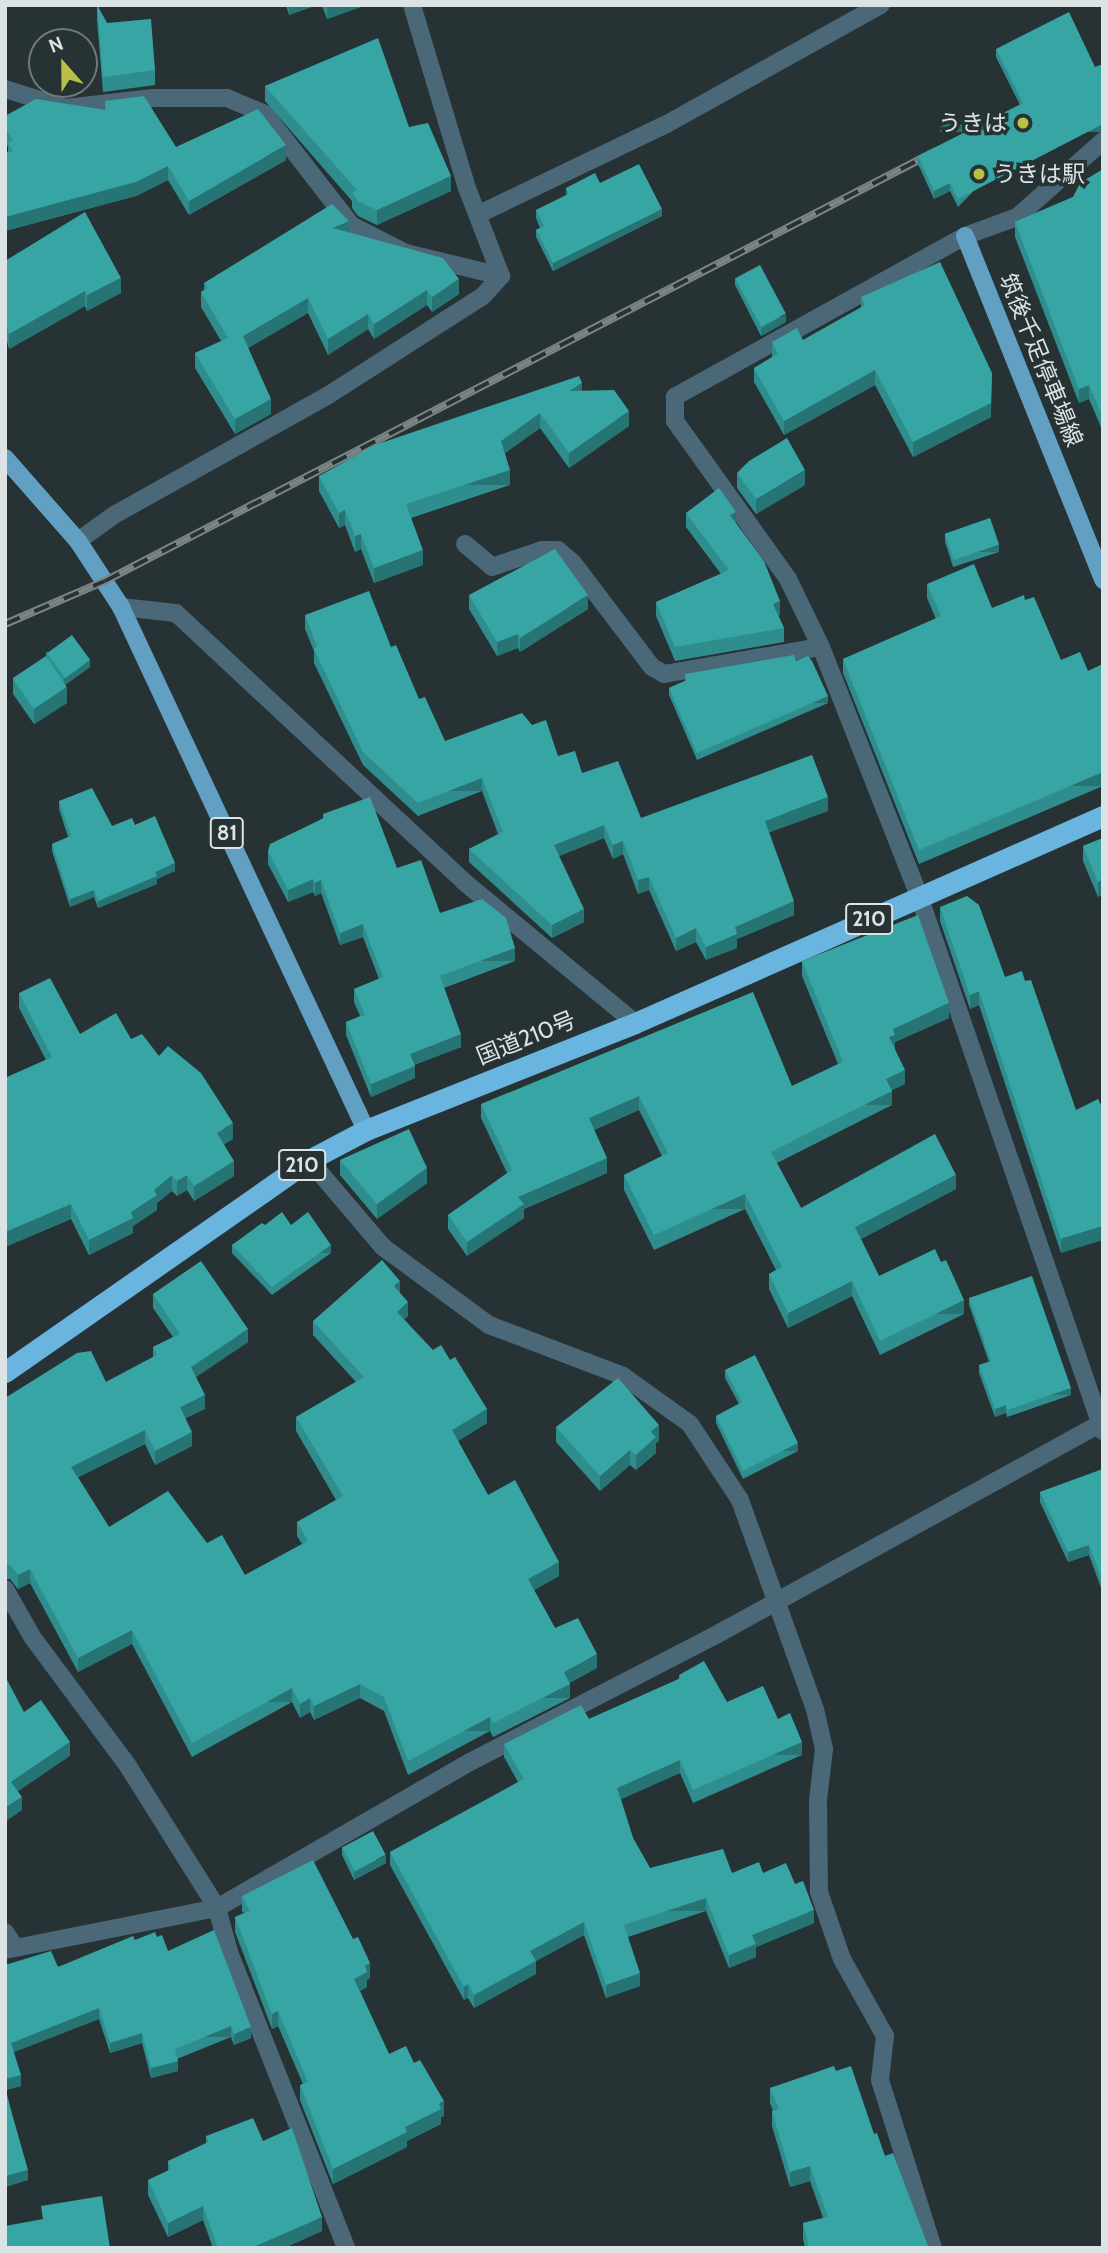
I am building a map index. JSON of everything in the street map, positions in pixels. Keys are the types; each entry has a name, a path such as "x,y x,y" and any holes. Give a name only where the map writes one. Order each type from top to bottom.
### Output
{"highway":[{"name":"国道210号","path":"5,1372 309,1160 366,1130 635,1023 1103,816"}],"main road":[{"name":"筑後千足停車場線","path":"965,236 1103,580"},
{"name":"81","path":"5,458 78,541 121,607 366,1130"}],"street":[{"path":"412,5 500,276"},
{"path":"479,214 665,125 881,5"},
{"path":"5,89 66,107 152,98 227,98 265,114 352,225 405,253 500,276"},
{"path":"5,1932 10,1949 216,1908 470,1762 1102,1425 919,896 821,647 788,579 675,421 676,397 965,236 1017,217 1103,141"},
{"path":"78,541 114,515 327,396 483,296 500,276"},
{"path":"465,544 492,567 542,550 558,550 573,563 652,667 664,674 821,647"},
{"path":"121,607 176,613 463,881 635,1023"},
{"path":"309,1160 383,1247 489,1325 623,1376 690,1424 740,1500 816,1709 824,1749 818,1800 819,1892 842,1959 885,2036 880,2080 933,2248"},
{"path":"5,1589 33,1639 128,1766 216,1908 229,1952 346,2248"}],"building":[{"path":"97,5 107,23 151,19 155,70 103,77"},
{"path":"1069,12 1095,67 1103,64 1103,124 958,199 950,183 934,191 918,156 1023,103 996,49"},
{"path":"378,38 409,127 428,123 451,176 377,210 358,201 352,193 357,190 265,86"},
{"path":"144,96 176,147 258,109 286,145 189,201 168,166 136,182 5,217 5,153 13,151 8,143 13,141 5,127 5,116 36,99 106,110 105,101"},
{"path":"639,164 662,209 553,263 536,230 544,226 536,210 569,194 566,188 595,173 600,183"},
{"path":"1103,169 1103,417 1089,385 1079,389 1015,222 1073,197 1080,183"},
{"path":"332,204 349,221 333,228 443,258 459,279 432,297 427,290 374,324 368,314 328,339 308,298 243,336 271,399 235,419 195,353 228,338 201,292 208,288 204,283"},
{"path":"85,212 121,278 87,295 85,291 9,334 5,319 5,261"},
{"path":"940,262 992,373 991,403 913,442 875,370 784,421 754,368 778,354 772,342 797,328 803,340 865,305 861,297"},
{"path":"760,265 786,314 761,327 735,278"},
{"path":"579,376 582,383 570,391 614,390 629,411 569,453 540,413 501,441 510,470 406,504 423,550 374,568 361,534 355,536 345,510 339,513 319,476 375,445"},
{"path":"787,438 805,470 756,499 737,473 749,461"},
{"path":"719,488 736,512 730,515 764,561 780,601 773,604 784,628 675,647 656,602 729,570 686,513"},
{"path":"990,518 999,544 954,560 945,534"},
{"path":"555,549 588,595 520,638 518,634 497,642 469,595"},
{"path":"974,564 992,608 1024,595 1025,600 1034,597 1061,660 1080,652 1088,671 1103,664 1103,772 919,850 843,659 941,616 927,584"},
{"path":"369,591 391,647 396,645 419,699 425,697 445,741 522,713 532,725 546,720 558,756 575,751 582,773 618,761 641,818 812,755 828,797 765,821 794,901 735,927 737,934 706,947 696,928 676,938 649,877 638,880 623,841 613,845 604,825 554,845 584,909 552,925 469,849 503,832 482,778 418,803 363,752 314,649 317,646 305,615"},
{"path":"72,635 90,660 65,678 47,653"},
{"path":"794,655 796,661 808,656 828,696 697,753 669,688 687,680 685,674"},
{"path":"46,656 67,687 34,709 13,678"},
{"path":"92,788 112,826 132,818 135,825 155,816 175,863 155,872 157,876 98,901 94,890 70,899 52,844 71,836 59,801"},
{"path":"370,797 397,868 421,860 440,913 482,899 506,918 515,948 440,976 461,1034 410,1054 415,1066 371,1084 346,1022 365,1015 354,989 383,977 363,924 340,933 321,880 315,883 313,879 288,890 268,851 270,844 324,818 323,814"},
{"path":"1103,838 1103,880 1098,882 1083,846"},
{"path":"967,896 979,905 1005,977 1022,971 1025,981 1031,980 1076,1110 1098,1099 1101,1105 1103,1104 1103,1226 1061,1239 979,991 970,995 940,907"},
{"path":"918,915 949,1003 893,1029 895,1035 889,1037 905,1070 886,1079 892,1091 771,1152 801,1208 935,1134 956,1175 855,1227 879,1276 935,1249 941,1262 946,1260 964,1300 880,1341 852,1281 788,1313 769,1274 782,1267 745,1194 654,1235 624,1175 668,1153 639,1096 589,1118 607,1158 518,1197 524,1204 467,1242 448,1215 512,1170 481,1104 753,992 792,1086 843,1062 802,961"},
{"path":"50,978 80,1034 116,1013 131,1039 142,1034 159,1056 168,1046 201,1073 233,1123 217,1133 234,1161 194,1186 187,1175 177,1181 172,1175 154,1190 157,1195 131,1212 133,1218 89,1240 71,1204 5,1232 5,1078 52,1057 19,993"},
{"path":"409,1129 427,1168 377,1204 340,1160"},
{"path":"282,1212 291,1225 308,1212 331,1245 272,1287 232,1245"},
{"path":"382,1260 400,1281 394,1286 408,1302 397,1312 433,1350 441,1345 450,1360 455,1357 487,1409 452,1430 488,1495 515,1480 559,1562 528,1579 555,1628 578,1618 597,1654 564,1672 570,1684 493,1723 490,1717 408,1761 384,1697 360,1684 314,1706 310,1698 300,1704 292,1688 192,1743 132,1630 78,1658 30,1569 18,1575 10,1565 5,1565 5,1398 77,1353 91,1351 106,1382 157,1355 153,1347 180,1334 153,1294 201,1261 248,1329 191,1367 205,1395 180,1407 192,1432 155,1451 145,1430 71,1467 109,1527 168,1491 207,1543 222,1535 245,1575 308,1541 297,1522 343,1496 296,1417 364,1377 313,1321"},
{"path":"1032,1276 1071,1388 1007,1410 1006,1405 995,1409 979,1365 991,1361 969,1298"},
{"path":"755,1355 798,1443 743,1471 716,1416 742,1402 725,1370"},
{"path":"618,1378 659,1425 651,1432 656,1437 636,1455 630,1450 600,1476 556,1427"},
{"path":"1103,1469 1103,1583 1089,1545 1068,1552 1040,1492"},
{"path":"704,1661 727,1702 763,1686 778,1719 790,1713 802,1742 693,1790 680,1760 617,1788 633,1838 650,1868 723,1849 732,1873 759,1862 763,1873 786,1863 795,1884 803,1881 814,1910 752,1935 756,1944 729,1955 706,1898 624,1925 640,1973 606,1985 584,1922 530,1951 536,1961 474,1995 468,1984 464,1987 390,1852 524,1779 504,1744 581,1705 589,1719 681,1678 679,1675"},
{"path":"5,1676 24,1712 41,1700 70,1742 11,1782 22,1797 5,1808"},
{"path":"373,1831 386,1855 355,1871 342,1847"},
{"path":"313,1860 353,1939 358,1937 370,1963 365,1966 367,1972 354,1979 389,2054 406,2046 414,2063 420,2060 444,2101 439,2104 441,2109 405,2127 407,2132 333,2169 300,2085 308,2082 278,2011 272,2014 235,1917 250,1911 242,1896"},
{"path":"214,1930 251,2027 234,2034 231,2026 175,2049 178,2061 151,2068 142,2033 110,2043 99,2008 11,2043 21,2075 5,2079 5,1965 51,1951 58,1967 133,1936 135,1940 155,1932 157,1937 162,1935 168,1951"},
{"path":"834,2066 836,2071 851,2066 874,2134 877,2133 885,2156 893,2153 928,2246 809,2248 803,2223 828,2217 810,2166 790,2172 772,2111 779,2109 770,2088"},
{"path":"5,2089 28,2170 5,2176"},
{"path":"253,2118 263,2141 292,2128 322,2217 251,2248 218,2248 203,2206 168,2223 148,2180 171,2169 168,2161 209,2142 206,2136"},
{"path":"102,2196 110,2248 5,2248 5,2226 43,2219 41,2206"}],"railway":[{"path":"5,624 105,581 936,151"}],"place":[{"name":"うきは","path":"1023,123"},
{"name":"うきは駅","path":"979,174"}]}
